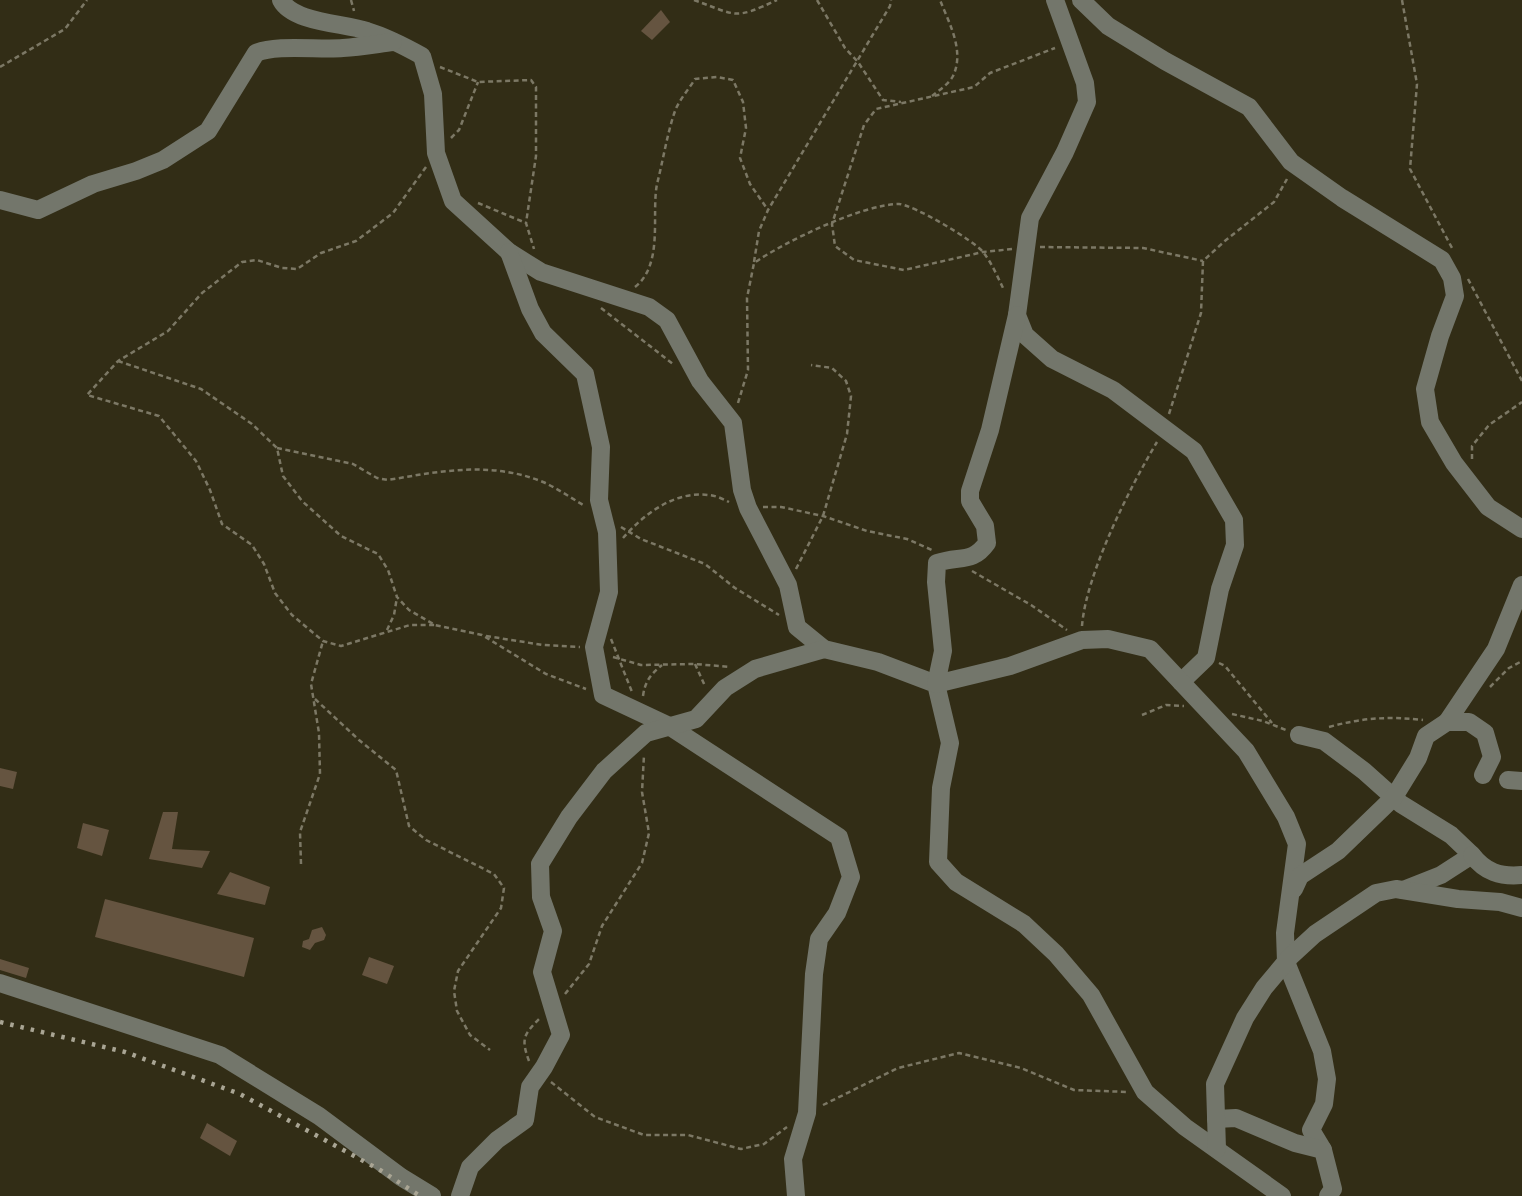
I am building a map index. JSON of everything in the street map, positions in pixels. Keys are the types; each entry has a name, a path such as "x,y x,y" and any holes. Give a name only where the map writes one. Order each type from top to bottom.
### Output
{"street":[{"path":"281,0 284,6 316,21 364,29 397,42 422,56 433,94 436,153 453,201 509,252 541,272 649,307 667,320 700,381 733,423 742,490 748,508 788,585 797,626 824,649 878,662 936,684 1010,666 1082,640 1108,639 1150,649 1247,751 1286,817 1297,844 1285,933 1286,962 1322,1051 1327,1079 1324,1104 1311,1130 1323,1150 1334,1189 1328,1196"},
{"path":"1055,0 1085,83 1087,102 1031,218 1017,315 990,430 970,491 971,501 985,526 987,542 978,555 937,563 936,582 943,651 936,684 950,743 941,788 938,862 956,882 1024,924 1056,954 1091,995 1144,1092 1185,1127 1282,1196"},
{"path":"1081,0 1108,26 1249,107 1291,162 1342,198 1442,260 1452,278 1455,296 1440,336 1426,389 1430,422 1454,463 1488,507 1522,529"},
{"path":"0,200 38,210 93,184 163,160 208,131 256,53 268,48 345,48 397,42"},
{"path":"509,252 530,309 543,333 585,374 601,447 600,500 607,532 609,592 594,647 603,695 641,704 669,726 839,837 851,877 837,913 819,939 814,974 807,1113 793,1159 796,1196"},
{"path":"1017,315 1025,335 1052,359 1113,390 1194,451 1234,520 1235,545 1220,589 1206,658 1181,682"},
{"path":"1290,898 1300,876 1338,851 1394,797 1408,777 1426,736 1447,722 1496,649 1522,585"},
{"path":"460,1196 470,1167 498,1140 525,1120 530,1087 561,1035 542,972 553,931 541,897 540,864 569,817 604,771 646,733 696,719 725,688 755,669 824,649"},
{"path":"1447,722 1469,722 1485,733 1492,757 1483,775"},
{"path":"1299,735 1324,741 1394,797 1451,835 1489,872 1522,875"},
{"path":"1403,890 1441,875 1472,855"},
{"path":"1217,1149 1215,1084 1244,1018 1264,988 1315,934 1376,893 1396,889 1458,899 1500,902 1522,908"},
{"path":"0,983 220,1055 319,1116 401,1177 432,1196"},
{"path":"1216,1119 1236,1118 1295,1143 1323,1150"}],"path":[{"path":"0,68 65,29 87,0"},
{"path":"694,0 735,15 749,14 777,0"},
{"path":"817,0 845,48 858,61 883,100 904,103"},
{"path":"733,423 748,370 747,298 760,231 768,210 858,61 891,0"},
{"path":"932,97 952,78 956,62 956,40 940,0"},
{"path":"1402,0 1417,84 1410,169 1455,254"},
{"path":"1070,42 990,73 974,87 876,109 864,125 832,224 835,246 854,260 904,270 983,252 1026,247 1143,248 1203,261"},
{"path":"422,56 452,73 478,82 531,80 536,88 536,156 526,223 534,252"},
{"path":"621,298 641,282 650,260 655,227 656,188 676,110 695,79 716,76 733,80 743,102 746,128 740,158 750,184 768,210"},
{"path":"478,82 459,130 436,153 393,213 356,241 321,253 297,269 282,268 257,260 242,262 202,293 168,331 118,361 88,395 159,416 196,461 222,524 252,545 264,564 275,593 292,615 323,641 341,646 410,625 435,625 543,645 594,647 620,661 641,665 695,664 755,669"},
{"path":"1082,640 1084,608 1102,556 1134,480 1165,429 1201,313 1203,261 1274,202 1287,182 1291,162"},
{"path":"473,201 526,223"},
{"path":"754,263 771,251 832,224 875,208 902,204 958,232 983,252 1017,315"},
{"path":"1467,277 1522,381"},
{"path":"596,304 661,356 700,381"},
{"path":"118,361 201,389 253,424 277,448 283,476 302,501 341,536 379,554 388,570 397,597 409,610 435,625"},
{"path":"788,585 823,516 847,434 851,396 846,381 832,368 810,365"},
{"path":"1472,459 1472,446 1489,425 1522,402"},
{"path":"277,448 353,464 377,478 388,480 459,468 498,469 543,482 640,539 705,564 735,588 797,626"},
{"path":"950,559 1031,605 1082,640"},
{"path":"387,631 394,615 397,597"},
{"path":"602,616 641,704"},
{"path":"482,635 546,674 603,695"},
{"path":"301,864 300,832 320,774 315,699 311,684 323,641"},
{"path":"1206,658 1225,666 1275,726"},
{"path":"1483,694 1508,668 1522,661"},
{"path":"641,704 644,685 652,673 663,665"},
{"path":"315,699 396,770 409,826 426,840 494,874 504,888 501,908 458,971 454,991 457,1011 470,1035 490,1050"},
{"path":"1323,728 1359,719 1392,716 1447,722"},
{"path":"646,733 642,792 649,833 642,863 602,926 589,964 572,987 527,1031 523,1043 528,1061 540,1074 595,1117 644,1135 688,1135 741,1149 764,1144 807,1113 898,1068 959,1053 1021,1068 1074,1090 1144,1092"}],"building":[{"path":"661,10 670,22 652,40 641,31"},
{"path":"0,768 17,772 13,789 0,786"},
{"path":"163,812 178,812 172,849 210,851 202,868 149,859"},
{"path":"83,823 109,830 102,856 77,848"},
{"path":"230,872 270,887 265,905 217,894"},
{"path":"105,899 254,938 244,977 95,937"},
{"path":"322,927 326,935 324,940 315,943 310,950 302,947 303,941 309,939 312,930"},
{"path":"369,957 394,966 387,984 362,975"},
{"path":"0,959 29,968 26,978 0,970"},
{"path":"207,1123 237,1141 230,1156 200,1138"}],"railway":[{"path":"0,1022 125,1052 240,1094 380,1170 420,1196"}]}
